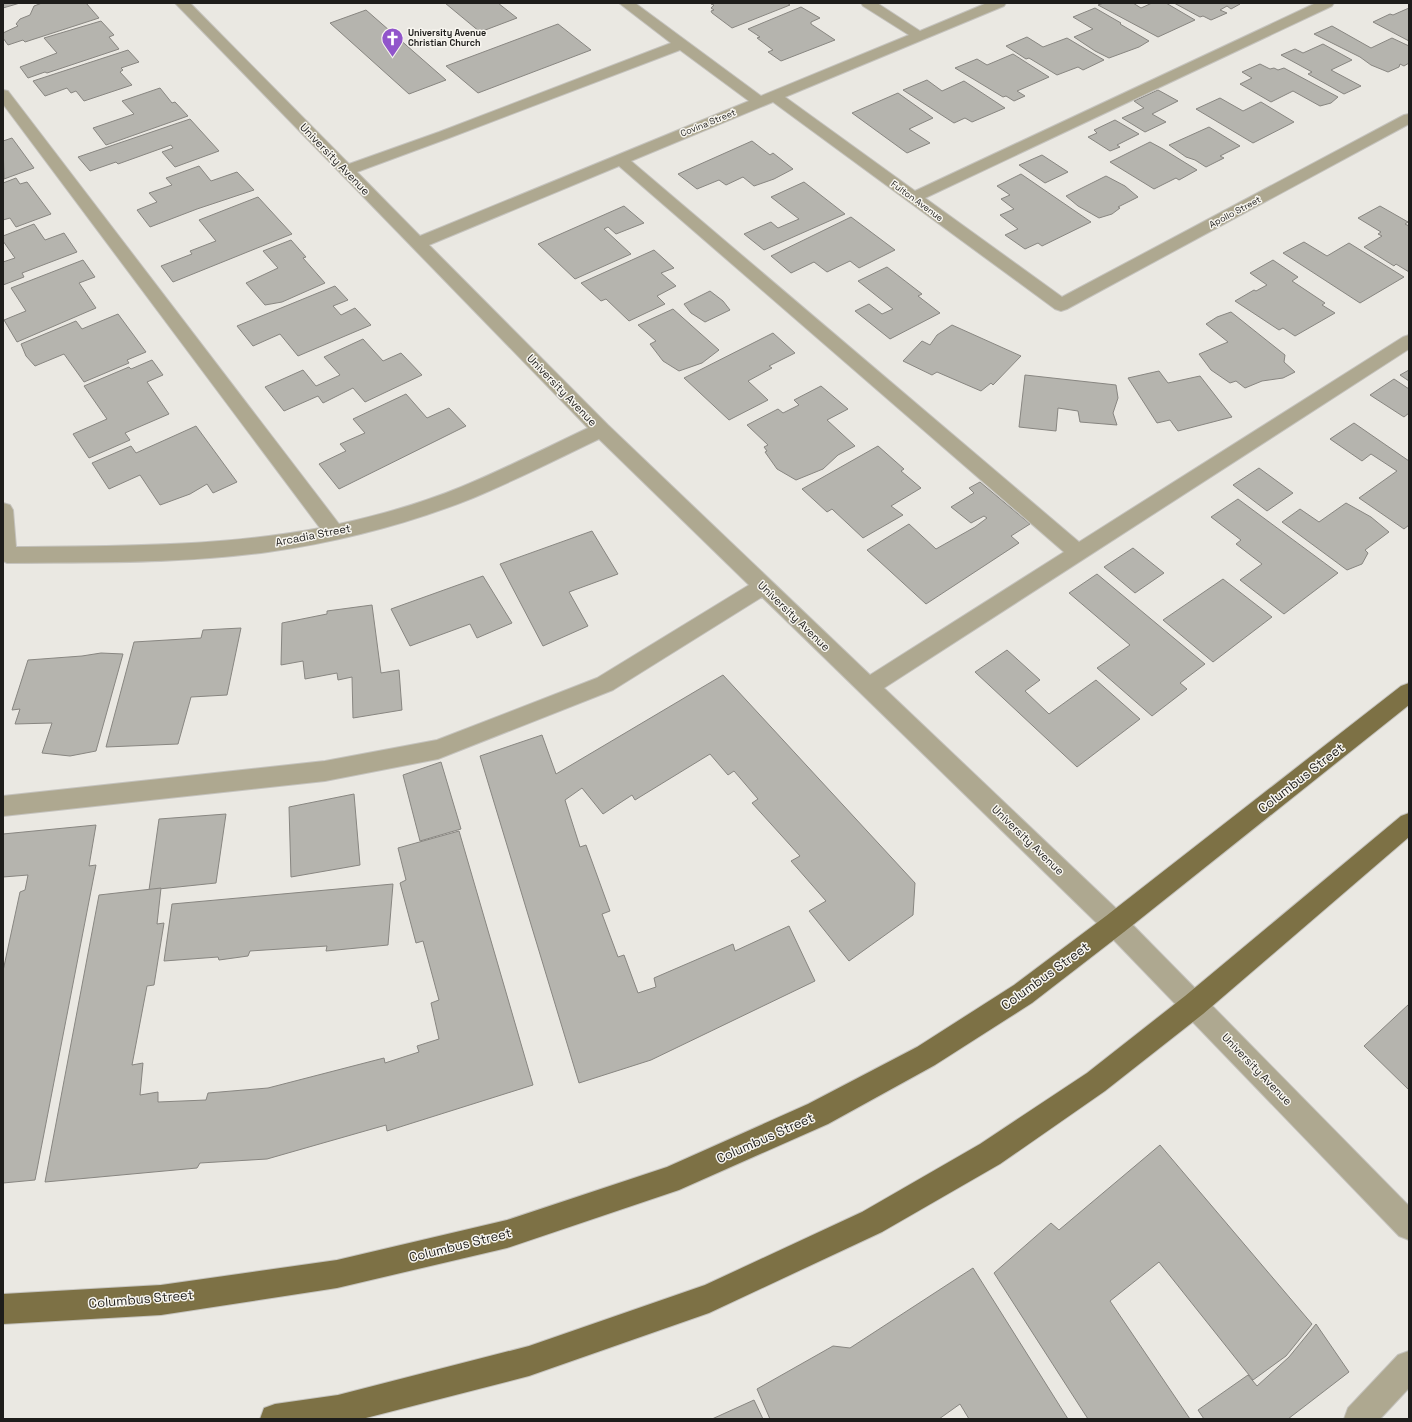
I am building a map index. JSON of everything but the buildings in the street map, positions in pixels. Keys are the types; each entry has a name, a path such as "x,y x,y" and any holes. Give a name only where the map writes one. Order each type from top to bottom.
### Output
{"main road":[{"name":"Columbus Street","path":"3,1309 161,1300 337,1274 508,1234 669,1180 818,1114 926,1056 1023,994 1409,692"},
{"path":"275,1419 338,1410 529,1361 709,1298 872,1222 990,1154 1096,1082 1194,1005 1409,823"}],"street":[{"name":"University Avenue","path":"183,3 601,430 1114,924 1409,1226"},
{"name":"Fulton Avenue","path":"626,3 682,44 914,198 1061,305"},
{"path":"868,3 919,36"},
{"name":"Covina Street","path":"418,243 999,3"},
{"path":"914,198 1327,3"},
{"path":"347,170 444,135 682,44"},
{"path":"3,94 334,532"},
{"name":"Apollo Street","path":"1061,305 1409,118"},
{"path":"620,159 1078,552"},
{"path":"868,686 1409,341"},
{"name":"Arcadia Street","path":"3,510 7,555 153,553 219,550 287,541 334,532 421,509 493,482 601,430"},
{"path":"3,806 325,771 438,749 605,684 763,586"},
{"path":"1359,1419 1409,1366"}],"place":[{"name":"University Avenue Christian Church","path":"392,58"}]}
